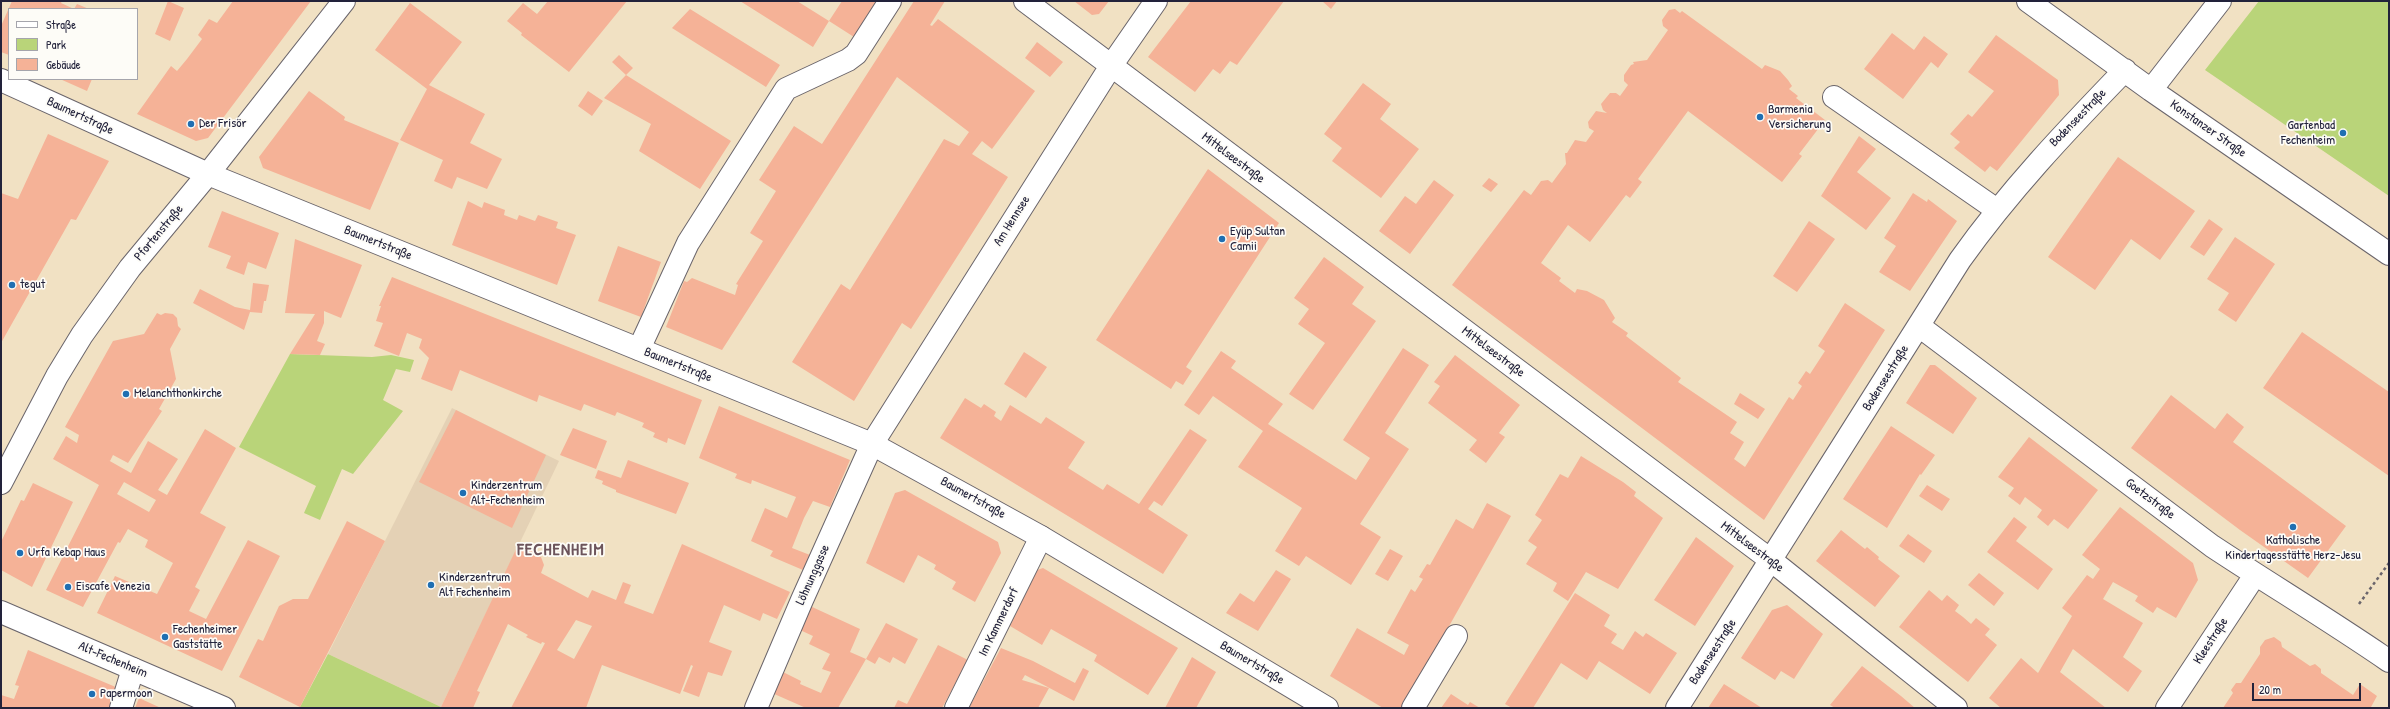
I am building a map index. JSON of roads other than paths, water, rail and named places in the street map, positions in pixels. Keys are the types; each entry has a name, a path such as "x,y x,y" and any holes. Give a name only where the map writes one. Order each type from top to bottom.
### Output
{"street":[{"name":"Pfortenstraße","path":"1,483 54,383 82,335 130,268 208,174 344,1"},
{"path":"639,349 688,243 786,89 848,60 856,54 890,1"},
{"name":"Mittelseestraße","path":"1025,1 1772,561 1956,708"},
{"name":"Am Hennsee","path":"872,444 1111,66 1156,1"},
{"name":"Konstanzer Straße","path":"2028,1 2151,90 2389,254"},
{"path":"2151,90 2220,1"},
{"name":"Bodenseestraße","path":"1677,708 1772,561 1960,260 1997,210 2046,152 2125,70"},
{"name":"Baumertstraße","path":"1,80 208,174 872,444 1041,537 1327,708"},
{"path":"1834,97 1997,210"},
{"name":"Goetzstraße","path":"1919,326 2212,546 2255,575 2342,629 2389,661"},
{"name":"Löhnunggasse","path":"756,708 802,600 872,444"},
{"name":"Im Kammerdorf","path":"956,708 1041,537"},
{"name":"Kleestraße","path":"2167,708 2255,575"},
{"name":"Alt-Fechenheim","path":"1,612 224,708"},
{"path":"1412,708 1456,636"},
{"path":"121,708 133,669"}],"place":[{"name":"Barmenia Versicherung","path":"1760,117"},
{"name":"Der Frisör","path":"191,124"},
{"name":"Gartenbad Fechenheim","path":"2343,133"},
{"name":"Eyüp Sultan Camii","path":"1222,239"},
{"name":"tegut","path":"12,285"},
{"name":"Melanchthonkirche","path":"126,394"},
{"name":"Kinderzentrum Alt-Fechenheim","path":"463,493"},
{"name":"Katholische Kindertagesstätte Herz-Jesu","path":"2293,527"},
{"name":"Urfa Kebap Haus","path":"20,553"},
{"name":"Kinderzentrum Alt Fechenheim","path":"431,585"},
{"name":"Eiscafe Venezia","path":"68,587"},
{"name":"Fechenheimer Gaststätte","path":"165,637"},
{"name":"Papermoon","path":"92,694"}],"district":[{"name":"FECHENHEIM","path":"561,550"}]}
